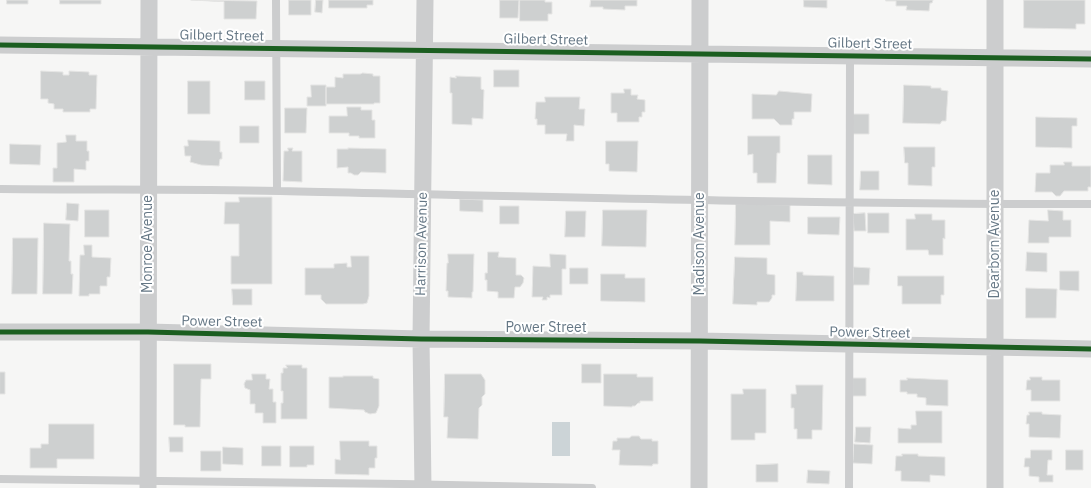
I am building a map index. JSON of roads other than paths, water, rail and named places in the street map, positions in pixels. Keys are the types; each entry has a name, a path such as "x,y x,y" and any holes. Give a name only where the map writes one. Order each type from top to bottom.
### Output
{"street":[{"name":"Monroe Avenue","path":"148,484 149,0"},
{"name":"Harrison Avenue","path":"423,486 421,339 425,0"},
{"name":"Madison Avenue","path":"699,488 700,0"},
{"name":"Dearborn Avenue","path":"995,0 996,488"},
{"name":"Gilbert Street","path":"0,45 1091,59"},
{"name":"Power Street","path":"0,332 148,332 421,339 700,341 1091,349"}],"lane":[{"path":"276,0 278,191"},
{"path":"849,488 851,202 850,56"},
{"path":"0,189 278,191 423,195 851,202 1091,204"},
{"path":"0,479 148,484 592,488"}]}
